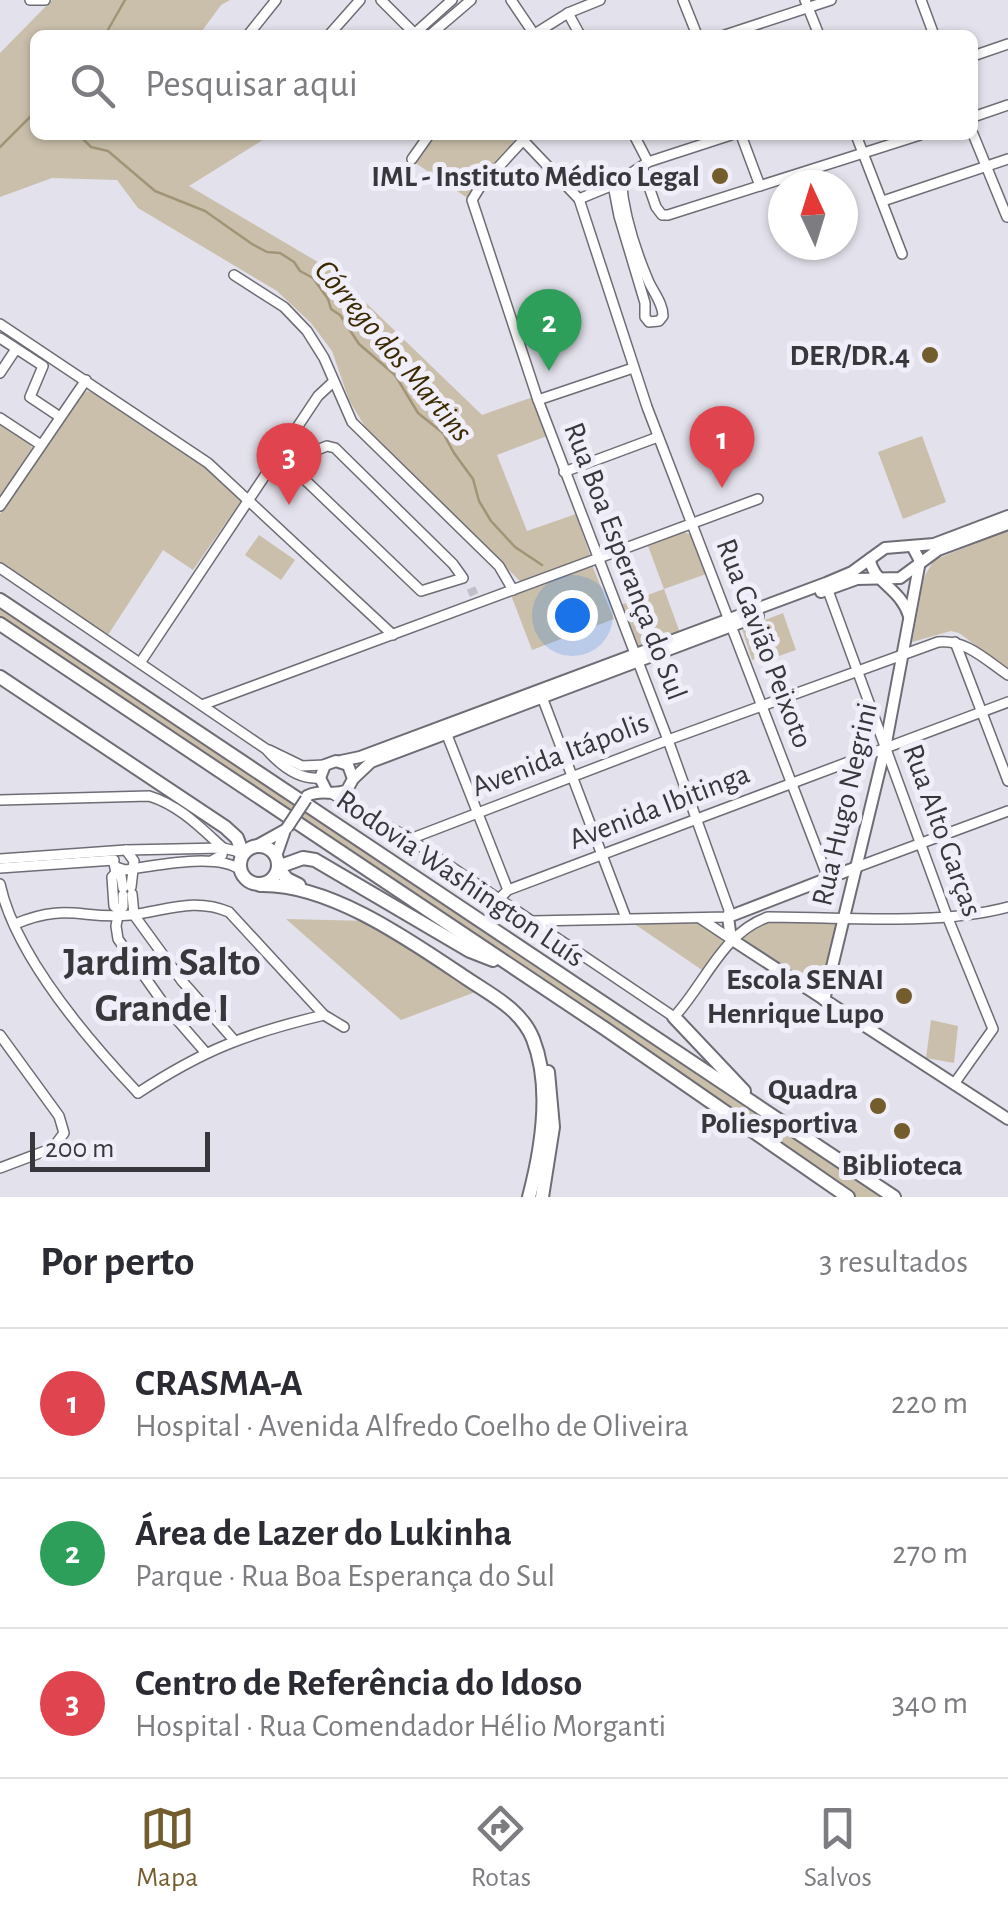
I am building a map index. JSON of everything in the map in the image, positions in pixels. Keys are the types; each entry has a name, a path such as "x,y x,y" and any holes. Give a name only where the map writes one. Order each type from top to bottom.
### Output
{"highway":[{"name":"Rodovia Washington Luís","path":"0,600 894,1197"},
{"name":"Rodovia Washington Luís","path":"0,624 848,1197"},
{"path":"0,677 225,827 237,838 245,857 247,881 289,888 367,916 410,940 520,1018 533,1040 542,1090 541,1142 529,1197"},
{"path":"245,857 265,847 291,882 357,906 397,926 490,986 524,1013 542,1046 552,1106 552,1148 542,1197"},
{"path":"277,864 303,858 315,860 470,951 515,969"},
{"path":"260,885 272,880 277,864"},
{"path":"674,1018 758,1104 802,1136"}],"main road":[{"path":"827,586 894,545 934,544 1008,516"},
{"path":"324,785 342,792 372,762 445,729 827,586 858,578 893,580 919,567 938,550 1008,524"},
{"path":"912,546 919,555 919,567"},
{"path":"870,558 873,574 899,595 909,617"},
{"name":"Rua Hugo Negrini","path":"824,1000 885,748 919,567"},
{"path":"324,785 325,765 542,697 636,657"},
{"path":"341,762 350,768 351,782"},
{"path":"277,864 286,829 306,797 324,785"},
{"path":"245,857 286,829"},
{"path":"728,916 858,868"},
{"path":"845,872 854,881"},
{"name":"Rua Boa Esperança do Sul","path":"728,916 731,939"},
{"path":"731,939 1008,1119"}],"street":[{"path":"30,0 45,0"},
{"path":"252,30 276,0"},
{"path":"333,30 360,0"},
{"path":"382,0 411,30"},
{"path":"419,30 452,0"},
{"path":"436,30 471,0"},
{"path":"512,0 531,30"},
{"path":"540,30 600,0"},
{"path":"683,0 695,30"},
{"path":"738,30 806,4 831,0"},
{"path":"921,0 932,30"},
{"path":"806,4 816,30"},
{"path":"568,13 577,30"},
{"path":"978,54 1008,44"},
{"path":"978,115 1008,106"},
{"path":"412,160 426,140"},
{"name":"Rua Boa Esperança do Sul","path":"520,140 472,200 538,400 697,818 728,916"},
{"path":"527,140 579,199 646,164 716,140"},
{"path":"636,140 656,207 662,215 905,140"},
{"path":"744,140 760,186"},
{"path":"858,140 902,254"},
{"path":"975,140 1008,217"},
{"path":"882,201 1008,159"},
{"path":"617,182 622,215 664,312 656,322 644,317 634,248"},
{"name":"Rua Gavião Peixoto","path":"579,199 658,437 828,878"},
{"path":"234,275 284,307 307,331 324,358 352,422 498,566 513,590"},
{"path":"0,324 208,463 392,635"},
{"path":"0,338 44,368 30,397 60,418"},
{"path":"0,372 16,349"},
{"path":"538,400 633,368"},
{"path":"0,506 86,380"},
{"path":"140,663 318,396 333,382"},
{"path":"0,418 40,445"},
{"path":"564,472 658,437"},
{"path":"463,578 421,591 301,476 317,450 335,448 453,564 463,578 474,595"},
{"path":"202,705 392,635 474,595 513,590 758,499"},
{"path":"0,568 266,749 293,772 324,785 504,894 532,920 674,1018 731,939 752,923 768,917 980,915 1008,907"},
{"name":"Rua Alto Garças","path":"827,586 993,1028 954,1084"},
{"name":"Avenida Itápolis","path":"410,838 858,669 938,642 955,642"},
{"path":"955,642 1008,676"},
{"path":"955,642 1008,781"},
{"path":"542,697 626,918"},
{"name":"Avenida Ibitinga","path":"504,894 1008,702"},
{"path":"445,729 478,812 504,894"},
{"path":"266,749 302,766 325,765"},
{"path":"351,782 361,810"},
{"path":"0,800 142,795 165,801 223,848"},
{"path":"858,868 1008,811"},
{"path":"192,820 198,850"},
{"path":"213,860 222,855 223,848"},
{"path":"0,858 21,862 115,863 131,869 213,860 232,864 245,857 223,848 126,850 115,863 112,877 114,906 119,913"},
{"path":"126,850 134,857 116,926 118,939 166,1007 206,1053"},
{"path":"0,868 21,862"},
{"path":"115,863 134,915 182,981 234,1039"},
{"path":"0,884 15,924 64,1005 138,1098 234,1039 324,1015"},
{"path":"15,924 50,912 134,915 188,904 214,905 229,912 324,1015 344,1027"},
{"path":"532,920 728,916"},
{"path":"699,917 731,939"},
{"path":"0,1035 64,1124 60,1142 53,1148 4,1167 0,1154"}],"shaded area":[{"path":"52,0 230,0 221,5 203,30 30,30 30,140 263,140 189,186 333,271 482,415 533,397 547,436 497,455 527,531 576,514 590,555 521,582 367,430 349,400 332,351 311,323 277,291 138,208 117,180 52,178 0,197 0,53"},
{"path":"430,140 514,140 466,197 414,162"},
{"path":"87,391 96,393 203,465 241,501 193,570 163,550 108,635 0,564 0,514 78,398"},
{"path":"0,421 28,440 32,448 0,498"},
{"path":"922,436 946,502 903,519 878,452"},
{"path":"1008,530 1008,669 959,633 951,631 912,642 924,577 934,560"},
{"path":"684,532 691,535 706,574 664,589 648,546"},
{"path":"259,535 295,560 281,580 245,555"},
{"path":"592,565 614,619 532,650 511,595"},
{"path":"664,589 680,633 637,648 621,605"},
{"path":"0,604 888,1197 854,1197 0,620"},
{"path":"783,613 796,650 779,656 777,651 752,660 742,629"},
{"path":"286,919 369,921 478,991 401,1020"},
{"path":"699,922 723,941 705,972 633,923"},
{"path":"761,922 838,923 822,991 738,940"},
{"path":"931,1020 958,1026 954,1063 926,1058"}],"waterway":[{"path":"108,30 125,0"},
{"path":"0,147 30,117"},
{"name":"Córrego dos Martins","path":"84,140 91,147 108,151 155,191 205,211 252,244 267,252 280,253 313,278 359,344 395,375 418,413 443,433 473,479 479,501 491,521 515,547 542,565"}],"tunnel":[{"path":"471,588 474,595"}],"place":[{"name":"IML - Instituto Médico Legal","path":"720,176"},
{"name":"DER/DR.4","path":"930,355"},
{"name":"Área de Lazer do Lukinha","path":"549,371"},
{"name":"CRASMA-A","path":"722,488"},
{"name":"Centro de Referência do Idoso","path":"289,505"},
{"name":"Escola SENAI Henrique Lupo","path":"904,996"},
{"name":"Quadra Poliesportiva","path":"878,1106"},
{"name":"Biblioteca","path":"902,1131"}],"district":[{"name":"Jardim Salto Grande I","path":"162,984"}]}
